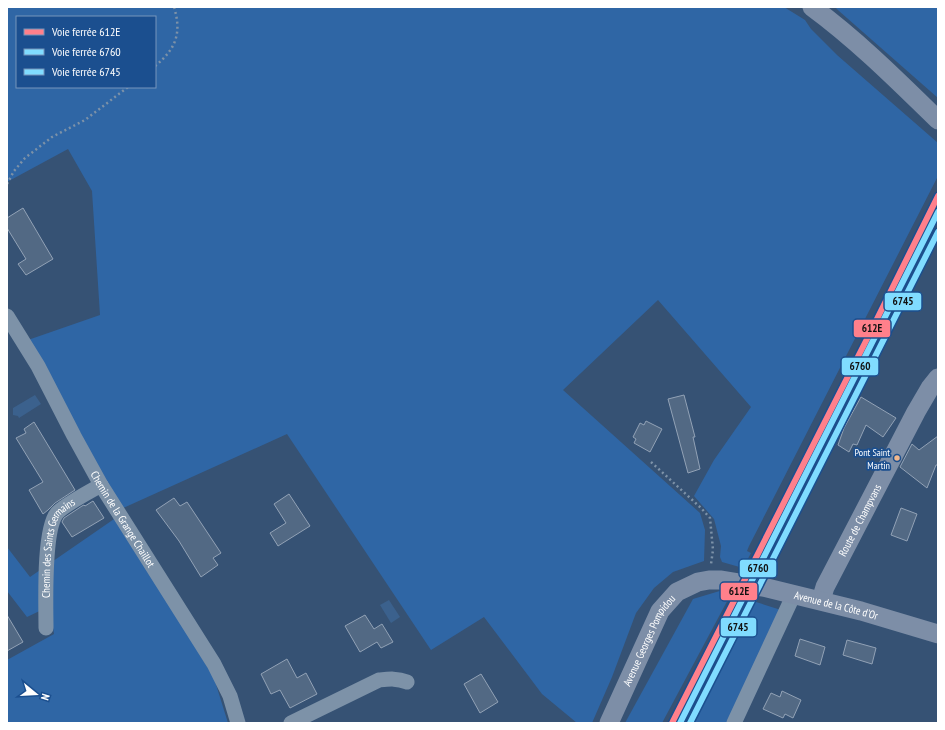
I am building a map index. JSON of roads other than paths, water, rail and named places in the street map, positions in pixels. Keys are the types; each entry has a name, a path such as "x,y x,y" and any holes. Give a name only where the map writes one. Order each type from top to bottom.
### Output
{"main road":[{"path":"812,7 842,31 888,72 938,120"},
{"name":"Route de Champvans","path":"821,600 825,587 909,425 930,388 938,378"},
{"name":"Avenue Georges Pompidou","path":"609,723 660,611 677,592 698,582 709,580 734,581"},
{"name":"Avenue de la Côte d'Or","path":"734,581 821,600 938,634"}],"street":[{"name":"Chemin de la Grange Chaillot","path":"7,316 38,366 101,485 214,664 230,696 238,723"},
{"name":"Chemin des Saints Germains","path":"46,628 46,572 53,519 59,512 101,485"},
{"path":"734,723 794,594"},
{"path":"291,723 379,680 390,678 407,682"}],"rail line":[{"name":"612E","path":"672,723 938,196"},
{"name":"6760","path":"680,723 938,212"},
{"name":"6745","path":"690,723 938,232"}],"place":[{"name":"Pont Saint Martin","path":"897,458"}]}
